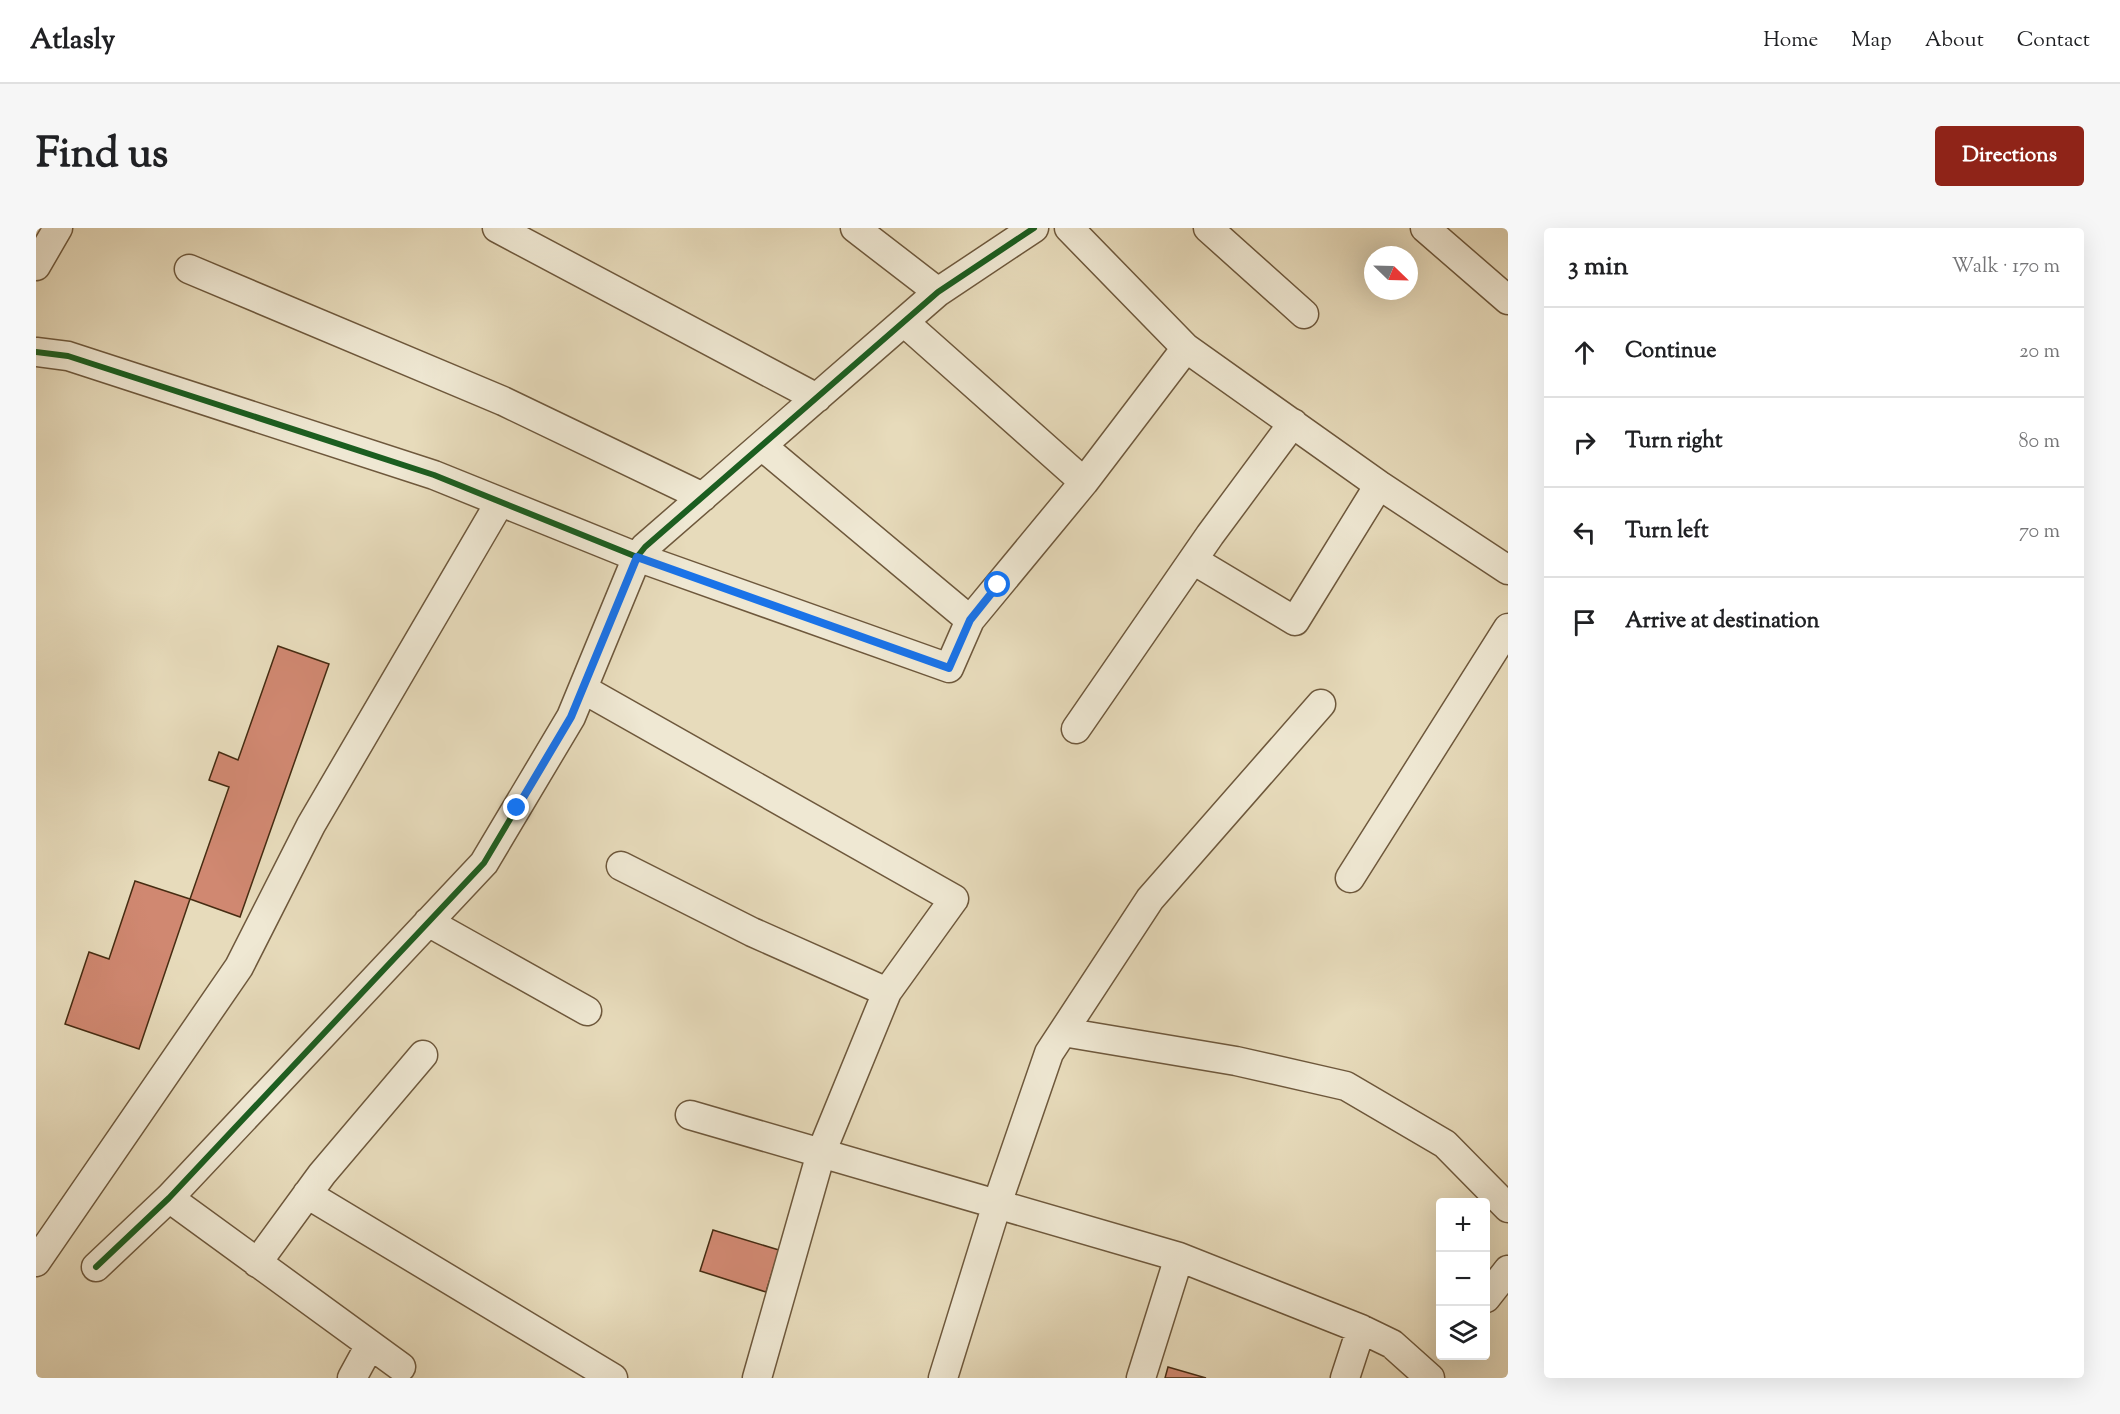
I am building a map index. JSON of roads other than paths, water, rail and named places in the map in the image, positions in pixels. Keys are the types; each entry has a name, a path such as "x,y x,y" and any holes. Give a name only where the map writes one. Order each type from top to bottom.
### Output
{"street":[{"path":"36,266 58,228"},
{"path":"497,228 816,398"},
{"path":"855,228 938,292"},
{"path":"96,1267 169,1198 484,863 571,717 637,557 938,292 1034,228"},
{"path":"1069,228 1186,348 1379,485 1508,570"},
{"path":"1208,228 1304,314"},
{"path":"1425,228 1508,300"},
{"path":"189,269 503,401 703,497"},
{"path":"904,322 1084,482"},
{"path":"36,352 68,356 434,475 637,557 949,668 970,620 1084,482 1186,348"},
{"path":"1076,729 1193,560 1293,423"},
{"path":"762,446 970,620"},
{"path":"1193,560 1295,621 1379,485"},
{"path":"36,1262 239,967 310,825 500,502"},
{"path":"1350,878 1508,628"},
{"path":"583,689 954,899 887,992 821,1153 758,1378"},
{"path":"943,1378 997,1204 1049,1053 1150,900 1321,704"},
{"path":"621,866 752,932 887,992"},
{"path":"428,922 587,1011"},
{"path":"1063,1032 1236,1061 1346,1086 1445,1144 1508,1208"},
{"path":"257,1263 307,1194 423,1055"},
{"path":"690,1115 1179,1257 1361,1329 1392,1344 1432,1369"},
{"path":"307,1194 613,1378"},
{"path":"169,1198 401,1367"},
{"path":"1141,1378 1179,1257"},
{"path":"1490,1292 1508,1270"},
{"path":"1345,1378 1361,1329"},
{"path":"352,1378 370,1345"}]}
